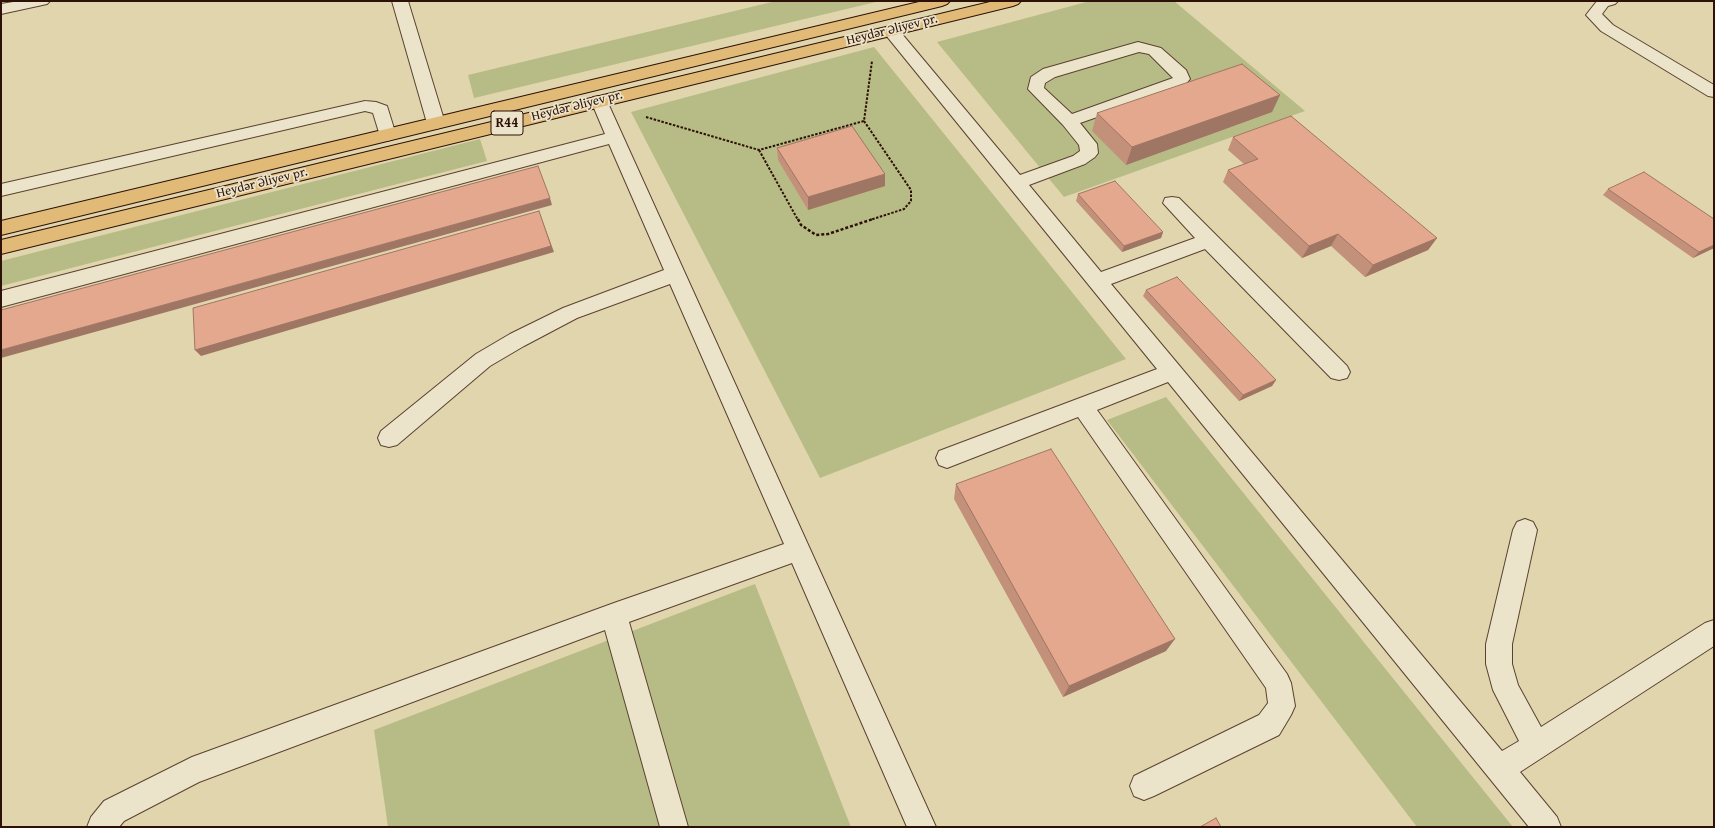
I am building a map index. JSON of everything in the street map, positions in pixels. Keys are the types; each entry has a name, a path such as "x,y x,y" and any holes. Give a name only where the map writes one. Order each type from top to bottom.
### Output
{"main road":[{"name":"Heydər Əliyev pr.","path":"1,228 942,1"},
{"name":"Heydər Əliyev pr.","path":"1,248 599,100 1013,1"}],"street":[{"path":"1,9 42,1"},
{"path":"400,1 436,123"},
{"path":"1610,1 1603,3 1594,15 1607,28 1714,92"},
{"path":"891,30 1547,827"},
{"path":"1017,183 1079,160 1089,153 1088,144 1069,121 1036,89 1037,81 1049,74 1138,47 1148,48 1155,51 1180,74 1182,79 1177,83 1069,121"},
{"path":"599,100 614,137 922,827"},
{"path":"1,190 365,106 376,107 381,110 387,135"},
{"path":"1,299 614,137"},
{"path":"1172,203 1339,372"},
{"path":"1097,281 1209,240"},
{"path":"389,438 483,360 517,340 570,313 675,274"},
{"path":"947,458 1172,372"},
{"path":"1082,406 1278,683 1282,706 1269,725 1144,786"},
{"path":"1525,530 1499,644 1499,664 1506,690 1537,746"},
{"path":"101,827 114,812 192,771 614,615 798,550"},
{"path":"614,615 674,827"},
{"path":"1500,769 1714,632"}],"path":[{"path":"759,150 801,225 816,235 828,234 904,209 911,201 911,190 864,121 873,54"},
{"path":"646,117 759,150 864,121"}],"green space":[{"path":"776,1 880,1 474,98 468,75"},
{"path":"1090,1 1174,1 1305,111 1064,197 937,42"},
{"path":"874,47 1126,359 820,478 631,112"},
{"path":"480,139 487,161 1,286 1,261"},
{"path":"1166,397 1513,827 1417,827 1107,420"},
{"path":"755,584 851,827 388,827 374,730"}],"building":[{"path":"1242,64 1280,95 1132,147 1097,113"},
{"path":"1291,116 1437,238 1373,265 1338,234 1309,246 1228,170 1258,159 1233,137"},
{"path":"852,126 885,174 808,197 777,148"},
{"path":"538,166 550,198 1,350 1,310"},
{"path":"1644,172 1714,219 1714,245 1699,252 1608,189"},
{"path":"1115,181 1163,232 1124,246 1078,194"},
{"path":"539,211 551,246 195,350 193,308"},
{"path":"1177,277 1276,380 1243,395 1146,290"},
{"path":"1051,449 1175,639 1069,686 956,484"},
{"path":"1216,818 1221,827 1200,827"}]}
